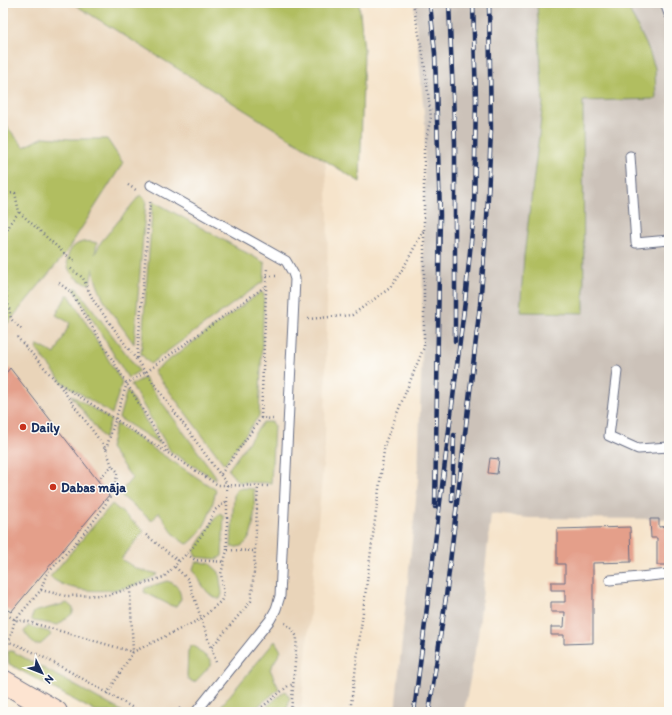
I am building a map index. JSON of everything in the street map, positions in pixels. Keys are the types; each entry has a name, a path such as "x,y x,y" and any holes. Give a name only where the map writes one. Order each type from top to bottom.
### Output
{"main road":[{"path":"3,681 56,712"}],"lane":[{"path":"665,3 669,14"},
{"path":"630,156 636,243 669,240"},
{"path":"151,185 286,261 295,279 280,596 276,609 270,620 196,712"},
{"path":"617,371 609,436 638,449 669,446"},
{"path":"610,580 669,574"}],"path":[{"path":"350,712 385,443 424,347 424,148 431,117 424,61 413,3"},
{"path":"128,184 157,201"},
{"path":"137,358 151,185"},
{"path":"3,194 15,193 19,212 65,254 75,261"},
{"path":"4,237 11,222 19,212"},
{"path":"294,320 352,315 395,283 424,228"},
{"path":"3,232 3,248"},
{"path":"221,474 261,418 267,261"},
{"path":"70,268 83,278 93,300 137,358 227,484 227,550 221,574 224,595 221,601 201,619 133,652 107,694"},
{"path":"3,277 11,319 22,330"},
{"path":"60,283 71,292 170,454"},
{"path":"106,449 127,384 263,288 267,287"},
{"path":"3,654 9,641 15,620 41,590 46,575 110,499 117,480 117,471 112,466 106,449 57,382 17,337"},
{"path":"57,382 218,485 271,486 274,483"},
{"path":"261,418 277,420"},
{"path":"98,480 112,466"},
{"path":"211,648 251,601 258,485"},
{"path":"41,590 66,596 109,595 164,577 180,562 204,532 215,510 227,501"},
{"path":"146,535 180,562"},
{"path":"227,550 255,551"},
{"path":"187,554 195,560 225,562"},
{"path":"175,567 188,580 211,648 216,658 214,667"},
{"path":"130,589 133,652"},
{"path":"3,612 15,620 29,622 133,652"},
{"path":"284,622 293,630 297,637 291,712"},
{"path":"3,641 9,641 140,712"},
{"path":"256,712 288,686 294,684"},
{"path":"177,712 186,701"}],"shaded area":[{"path":"3,3 318,3 328,214 325,445 301,712 96,712 3,660"},
{"path":"414,3 669,3 669,519 529,518 491,514 478,636 464,712 395,712 418,479 422,347 425,124","holes":["583,102 520,311 524,256 543,103"]}],"green space":[{"path":"72,3 359,3 364,50 360,182"},
{"path":"537,3 626,3 648,48 655,68 656,99 583,101 584,313 520,312 524,256 543,103"},
{"path":"3,122 24,147 44,137 107,139 123,163 65,254 3,329"},
{"path":"140,195 146,200 134,344 104,299 99,289 93,268 90,284 79,280 71,273 68,265 68,257 71,250 77,244 86,242 97,243 95,254 101,242"},
{"path":"153,201 265,263 264,281 150,364 141,354"},
{"path":"76,287 139,371 128,378 74,289"},
{"path":"261,292 264,294 259,416 224,464 154,371"},
{"path":"67,295 69,295 122,382 112,414 62,382 37,350 38,345 55,354 70,323 56,315"},
{"path":"144,378 215,475 215,479 171,452 131,385"},
{"path":"127,390 160,444 119,418"},
{"path":"71,395 111,420 104,439"},
{"path":"263,422 272,422 274,425 271,483 238,482 228,470"},
{"path":"116,424 216,490 207,520 199,533 188,544 183,542 175,535 159,512 152,521 119,494 132,478 110,448"},
{"path":"237,489 254,489 253,526 251,535 246,542 240,546 231,547 234,494"},
{"path":"112,504 144,531 121,559 137,569 158,574 133,585 119,589 104,590 74,588 61,584 50,577"},
{"path":"220,513 224,516 222,556 217,559 196,557 194,551 217,515"},
{"path":"195,563 209,563 219,572 222,594 220,599 215,598 207,592 201,583 193,569"},
{"path":"167,581 176,585 180,592 181,599 176,606 172,606 144,592 145,588"},
{"path":"67,603 73,608 73,613 58,625 34,621 31,619 34,612"},
{"path":"28,626 49,632 51,635 41,644 35,645 24,632"},
{"path":"275,641 281,651 270,669 279,689 251,712 216,712"},
{"path":"191,646 194,646 211,661 210,666 196,681 193,682 188,679 187,676 188,651"},
{"path":"10,651 123,712 96,712 9,664 8,652"},
{"path":"285,691 290,698 286,712 260,712"}],"building":[{"name":"Dabas māja","path":"10,368 109,495 11,612 3,607 3,377"},
{"path":"490,458 499,459 497,474 488,473"},
{"path":"650,519 659,519 659,527 668,526 669,565 657,565 657,538 651,538"},
{"path":"630,527 631,562 593,563 593,643 564,644 564,635 551,635 551,627 564,627 565,612 551,612 551,602 565,602 565,590 551,590 551,582 565,582 565,564 557,564 557,529"}],"railway":[{"path":"430,3 435,54 440,215 435,507"},
{"path":"449,3 455,143 455,341"},
{"path":"414,712 465,301 474,212 476,99 473,3"},
{"path":"429,712 446,597 480,305 487,219 491,131 489,3"},
{"path":"452,501 454,435"}],"place":[{"name":"Daily","path":"23,427"},
{"name":"Dabas māja","path":"53,487"}]}
